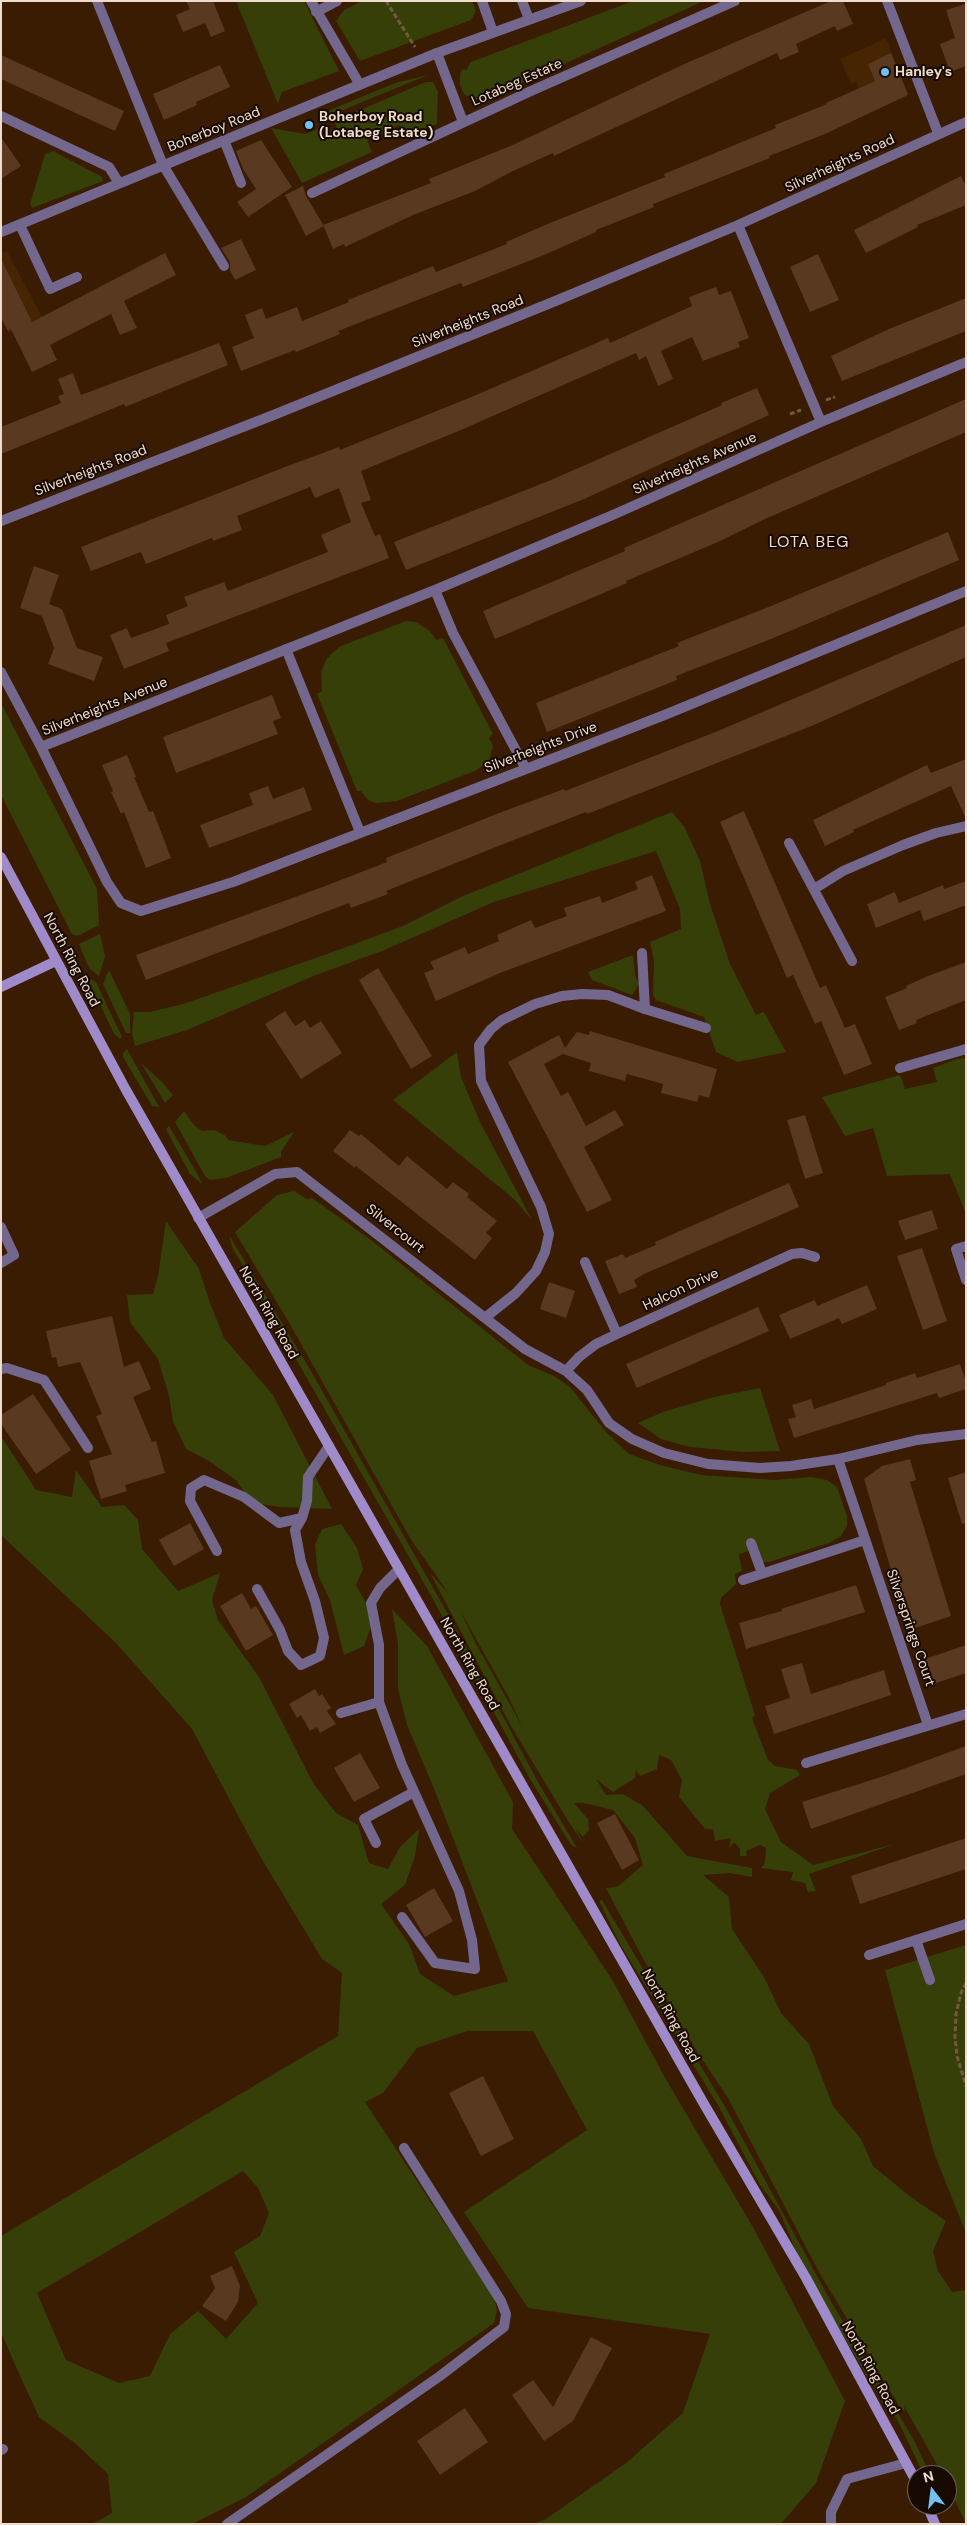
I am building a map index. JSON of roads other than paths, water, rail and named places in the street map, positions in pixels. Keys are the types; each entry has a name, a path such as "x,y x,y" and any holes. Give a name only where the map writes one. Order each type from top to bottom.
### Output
{"main road":[{"name":"North Ring Road","path":"1,857 198,1218 806,2278 906,2463"},
{"path":"1,987 56,960"}],"street":[{"path":"97,1 163,165 224,266"},
{"path":"311,1 360,85"},
{"path":"316,12 337,1"},
{"path":"482,1 493,32"},
{"path":"522,1 529,19"},
{"name":"Boherboy Road","path":"1,232 437,53 581,1"},
{"name":"Lotabeg Estate","path":"312,193 463,122 736,1"},
{"path":"887,1 938,133"},
{"path":"437,53 463,122"},
{"path":"1,116 109,167 119,183"},
{"name":"Silverheights Road","path":"1,521 271,416 738,225 938,133 966,122"},
{"path":"224,140 241,183"},
{"path":"20,224 50,288 77,277"},
{"path":"738,225 821,422"},
{"name":"Silverheights Avenue","path":"121,903 107,882 41,747 435,590 624,510 821,422 966,362"},
{"path":"435,590 453,633 526,769"},
{"name":"Silverheights Drive","path":"121,903 141,911 233,882 667,714 966,591"},
{"path":"286,649 360,832"},
{"path":"1,672 41,747"},
{"path":"814,889 843,871 903,845 936,833 966,826"},
{"path":"789,843 852,961"},
{"path":"642,954 645,1009"},
{"path":"486,1317 516,1293 536,1271 545,1252 549,1234 541,1207 481,1081 479,1044 491,1028 502,1020 535,1004 562,996 608,995 706,1028"},
{"path":"900,1068 966,1049"},
{"name":"Silvercourt","path":"198,1218 275,1174 297,1172 525,1349 566,1371"},
{"path":"1,1228 14,1255 1,1262"},
{"path":"966,1246 956,1249 966,1280"},
{"name":"Halcon Drive","path":"566,1371 578,1357 590,1348 617,1334 792,1254 802,1253 815,1257"},
{"path":"585,1262 617,1334"},
{"path":"1,1369 7,1368 44,1380 88,1448"},
{"path":"566,1371 587,1390 609,1423 632,1440 664,1453 708,1464 760,1468 791,1466 838,1458 917,1440 966,1434"},
{"path":"257,1589 280,1630 288,1651 301,1665 320,1656 324,1638 315,1601 301,1562 295,1530 302,1518 307,1501 308,1476 328,1446"},
{"name":"Silversprings Court","path":"838,1458 928,1726"},
{"path":"217,1551 190,1501 191,1488 204,1480 244,1497 278,1523 302,1518"},
{"path":"743,1580 865,1540"},
{"path":"751,1543 762,1573"},
{"path":"399,1569 380,1588 371,1602 379,1646 379,1702 414,1792 459,1891 472,1940 475,1969 435,1963 402,1917"},
{"path":"341,1713 379,1702"},
{"path":"806,1763 966,1714"},
{"path":"376,1843 364,1819 414,1792"},
{"path":"869,1955 966,1924"},
{"path":"916,1940 930,1980"},
{"path":"227,2524 440,2376 504,2328 506,2314 500,2301 404,2148"},
{"path":"831,2524 831,2512 847,2478 906,2463"}],"place":[{"name":"Hanley's","path":"885,72"},
{"name":"Boherboy Road (Lotabeg Estate)","path":"309,125"}],"district":[{"name":"LOTA BEG","path":"809,543"}]}
